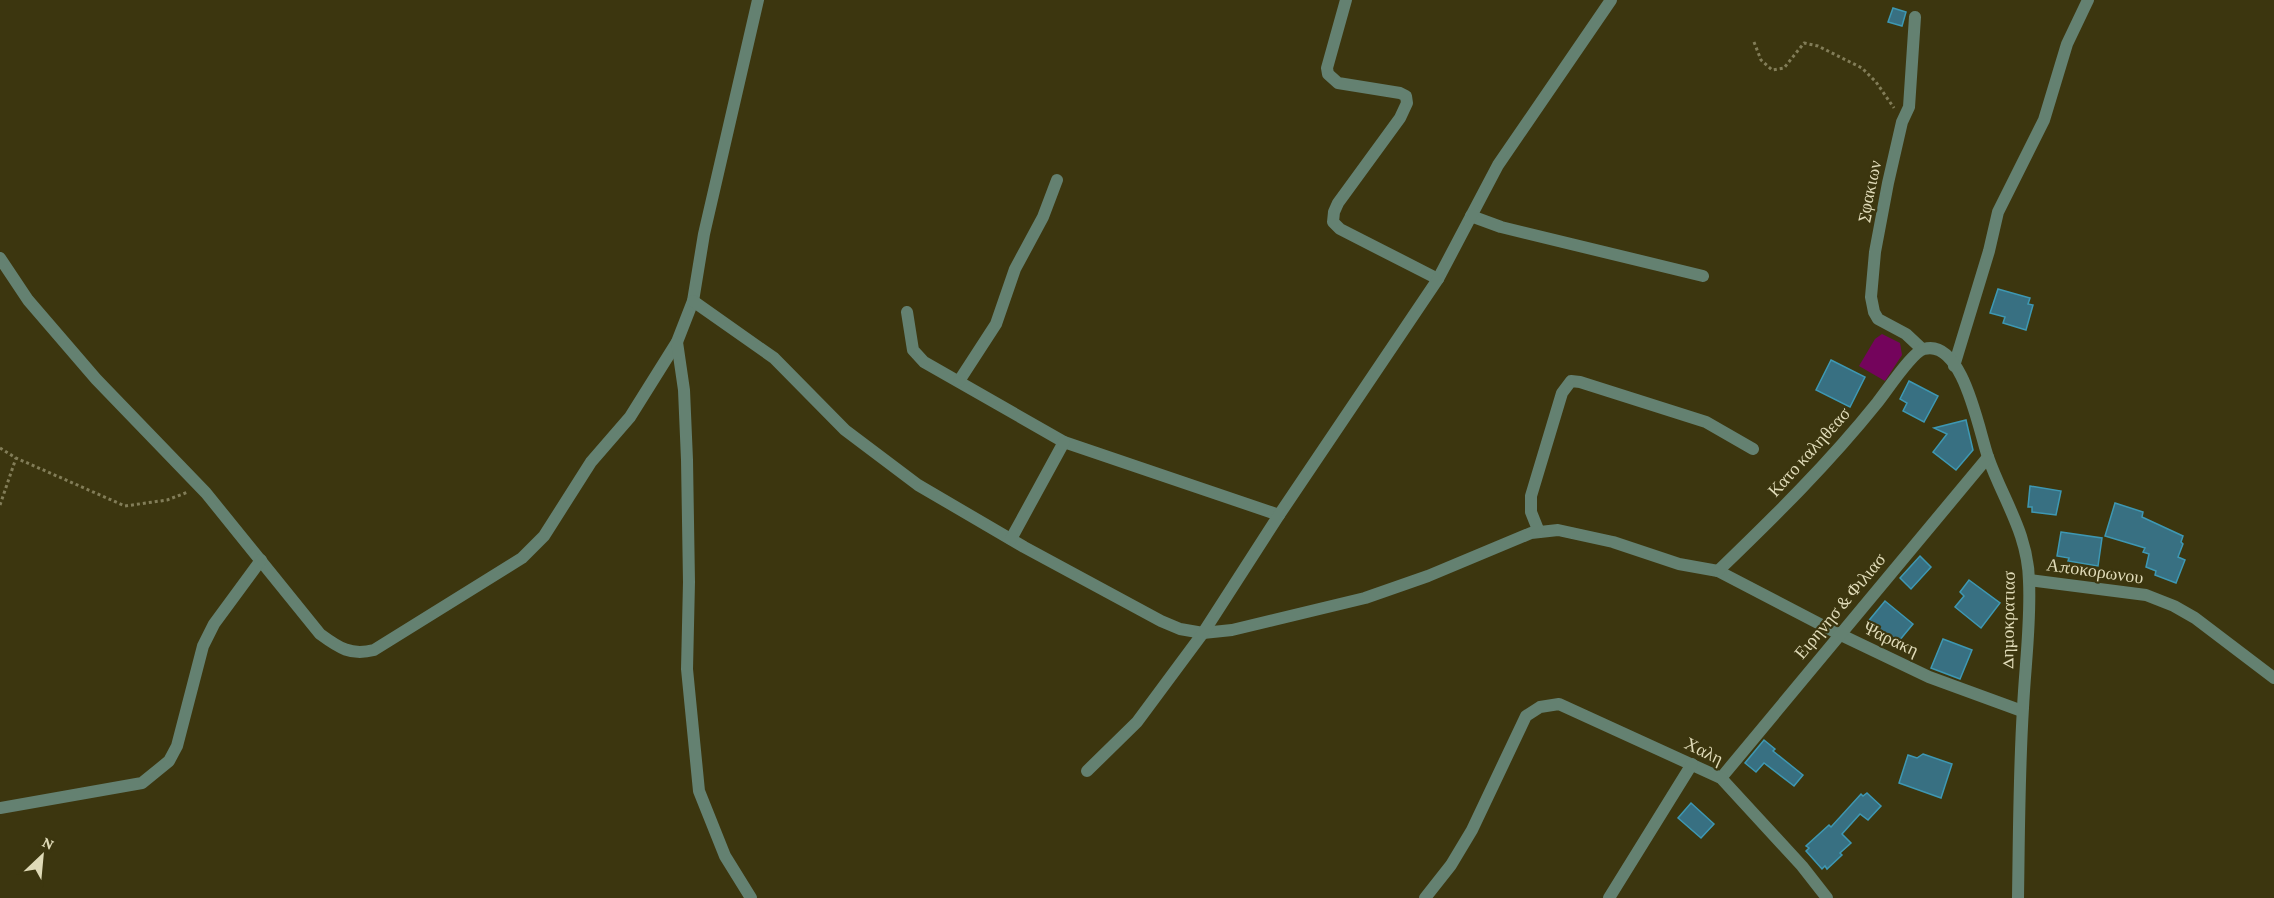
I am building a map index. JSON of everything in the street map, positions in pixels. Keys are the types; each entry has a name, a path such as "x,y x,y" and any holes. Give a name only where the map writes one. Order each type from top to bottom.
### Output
{"street":[{"path":"0,258 28,300 89,371 201,487 320,634 335,645 348,650 360,653 374,650 522,558 544,536 591,462 630,417 677,342 693,301 704,234 758,0"},
{"path":"1346,0 1327,68 1328,74 1338,83 1400,93 1406,96 1407,103 1400,118 1338,203 1333,222 1340,229 1438,279"},
{"path":"1087,771 1137,722 1203,633 1279,515 1438,279 1498,165 1611,0"},
{"path":"1954,366 1989,251 1998,212 2044,120 2067,44 2088,0"},
{"name":"Σφακιων","path":"1916,17 1908,107 1902,122 1875,252 1870,297 1878,319 1906,334 1920,350"},
{"path":"959,381 996,324 1015,270 1043,217 1057,180"},
{"path":"1471,216 1501,227 1703,276"},
{"name":"Ψαρακη","path":"693,301 774,358 845,430 918,485 1011,539 1161,621 1180,629 1203,633 1232,630 1365,598 1428,576 1531,532 1558,530 1613,542 1678,564 1718,571 1839,634 1929,677 2022,711"},
{"path":"907,312 913,350 924,362 1064,442 1279,515"},
{"path":"677,342 684,390 687,460 689,582 687,669 699,790 725,856 751,898"},
{"name":"Δημοκρατιασ","path":"1920,350 1933,348 1942,352 1954,366 1971,396 1988,457 2024,540 2029,580 2022,711 2018,898"},
{"name":"Κατο καληθεασ","path":"1718,571 1777,515 1838,451 1913,355 1920,350"},
{"path":"1539,532 1531,512 1531,496 1562,393 1571,381 1706,422 1753,449"},
{"path":"1011,539 1064,442"},
{"name":"Ειρηνησ & Φιλιασ","path":"1721,778 1988,457"},
{"path":"0,808 142,783 170,761 177,746 182,720 207,639 214,624 261,560"},
{"name":"Αποκορωνου","path":"2029,580 2146,595 2174,606 2195,618 2274,678"},
{"name":"Χαλη","path":"1425,898 1451,866 1472,830 1526,716 1540,707 1559,704 1721,778 1802,866 1827,898"},
{"path":"1609,898 1692,764"}],"path":[{"path":"1754,42 1761,60 1772,70 1784,68 1804,43 1818,46 1839,58 1852,61 1876,82 1890,100 1902,122"},
{"path":"0,448 16,458 126,506 167,500 201,487"},
{"path":"0,505 16,458"}],"shaded area":[{"path":"1882,334 1900,343 1902,355 1885,381 1859,366 1875,339"}],"building":[{"path":"1893,8 1906,12 1902,26 1888,22"},
{"path":"1998,289 2030,298 2028,304 2033,305 2026,330 2003,323 2005,317 1990,313"},
{"path":"1831,360 1865,377 1850,407 1816,390"},
{"path":"1909,381 1938,396 1924,422 1903,411 1907,403 1900,399"},
{"path":"1966,420 1973,450 1956,470 1933,452 1947,434 1934,428"},
{"path":"2030,486 2061,491 2056,515 2032,512 2032,507 2028,507"},
{"path":"2115,503 2143,512 2142,517 2183,536 2181,542 2183,544 2178,557 2185,560 2176,583 2155,575 2156,571 2146,567 2149,554 2143,552 2145,548 2105,536"},
{"path":"2061,532 2102,538 2098,566 2068,561 2069,558 2057,556"},
{"path":"1920,556 1931,567 1911,589 1900,578"},
{"path":"1969,580 2000,603 1981,628 1955,607 1964,596 1960,592"},
{"path":"1885,601 1913,624 1894,647 1866,624"},
{"path":"1943,639 1972,650 1960,679 1931,668"},
{"path":"1764,740 1775,749 1773,751 1803,775 1794,786 1764,763 1756,772 1745,763"},
{"path":"1923,754 1952,764 1941,798 1899,783 1908,755 1917,758"},
{"path":"1867,793 1881,806 1868,820 1860,814 1842,834 1851,843 1827,869 1825,866 1822,869 1806,851 1809,848 1806,846 1829,825 1831,827 1861,794 1863,796"},
{"path":"1691,803 1714,824 1701,838 1678,818"}]}
